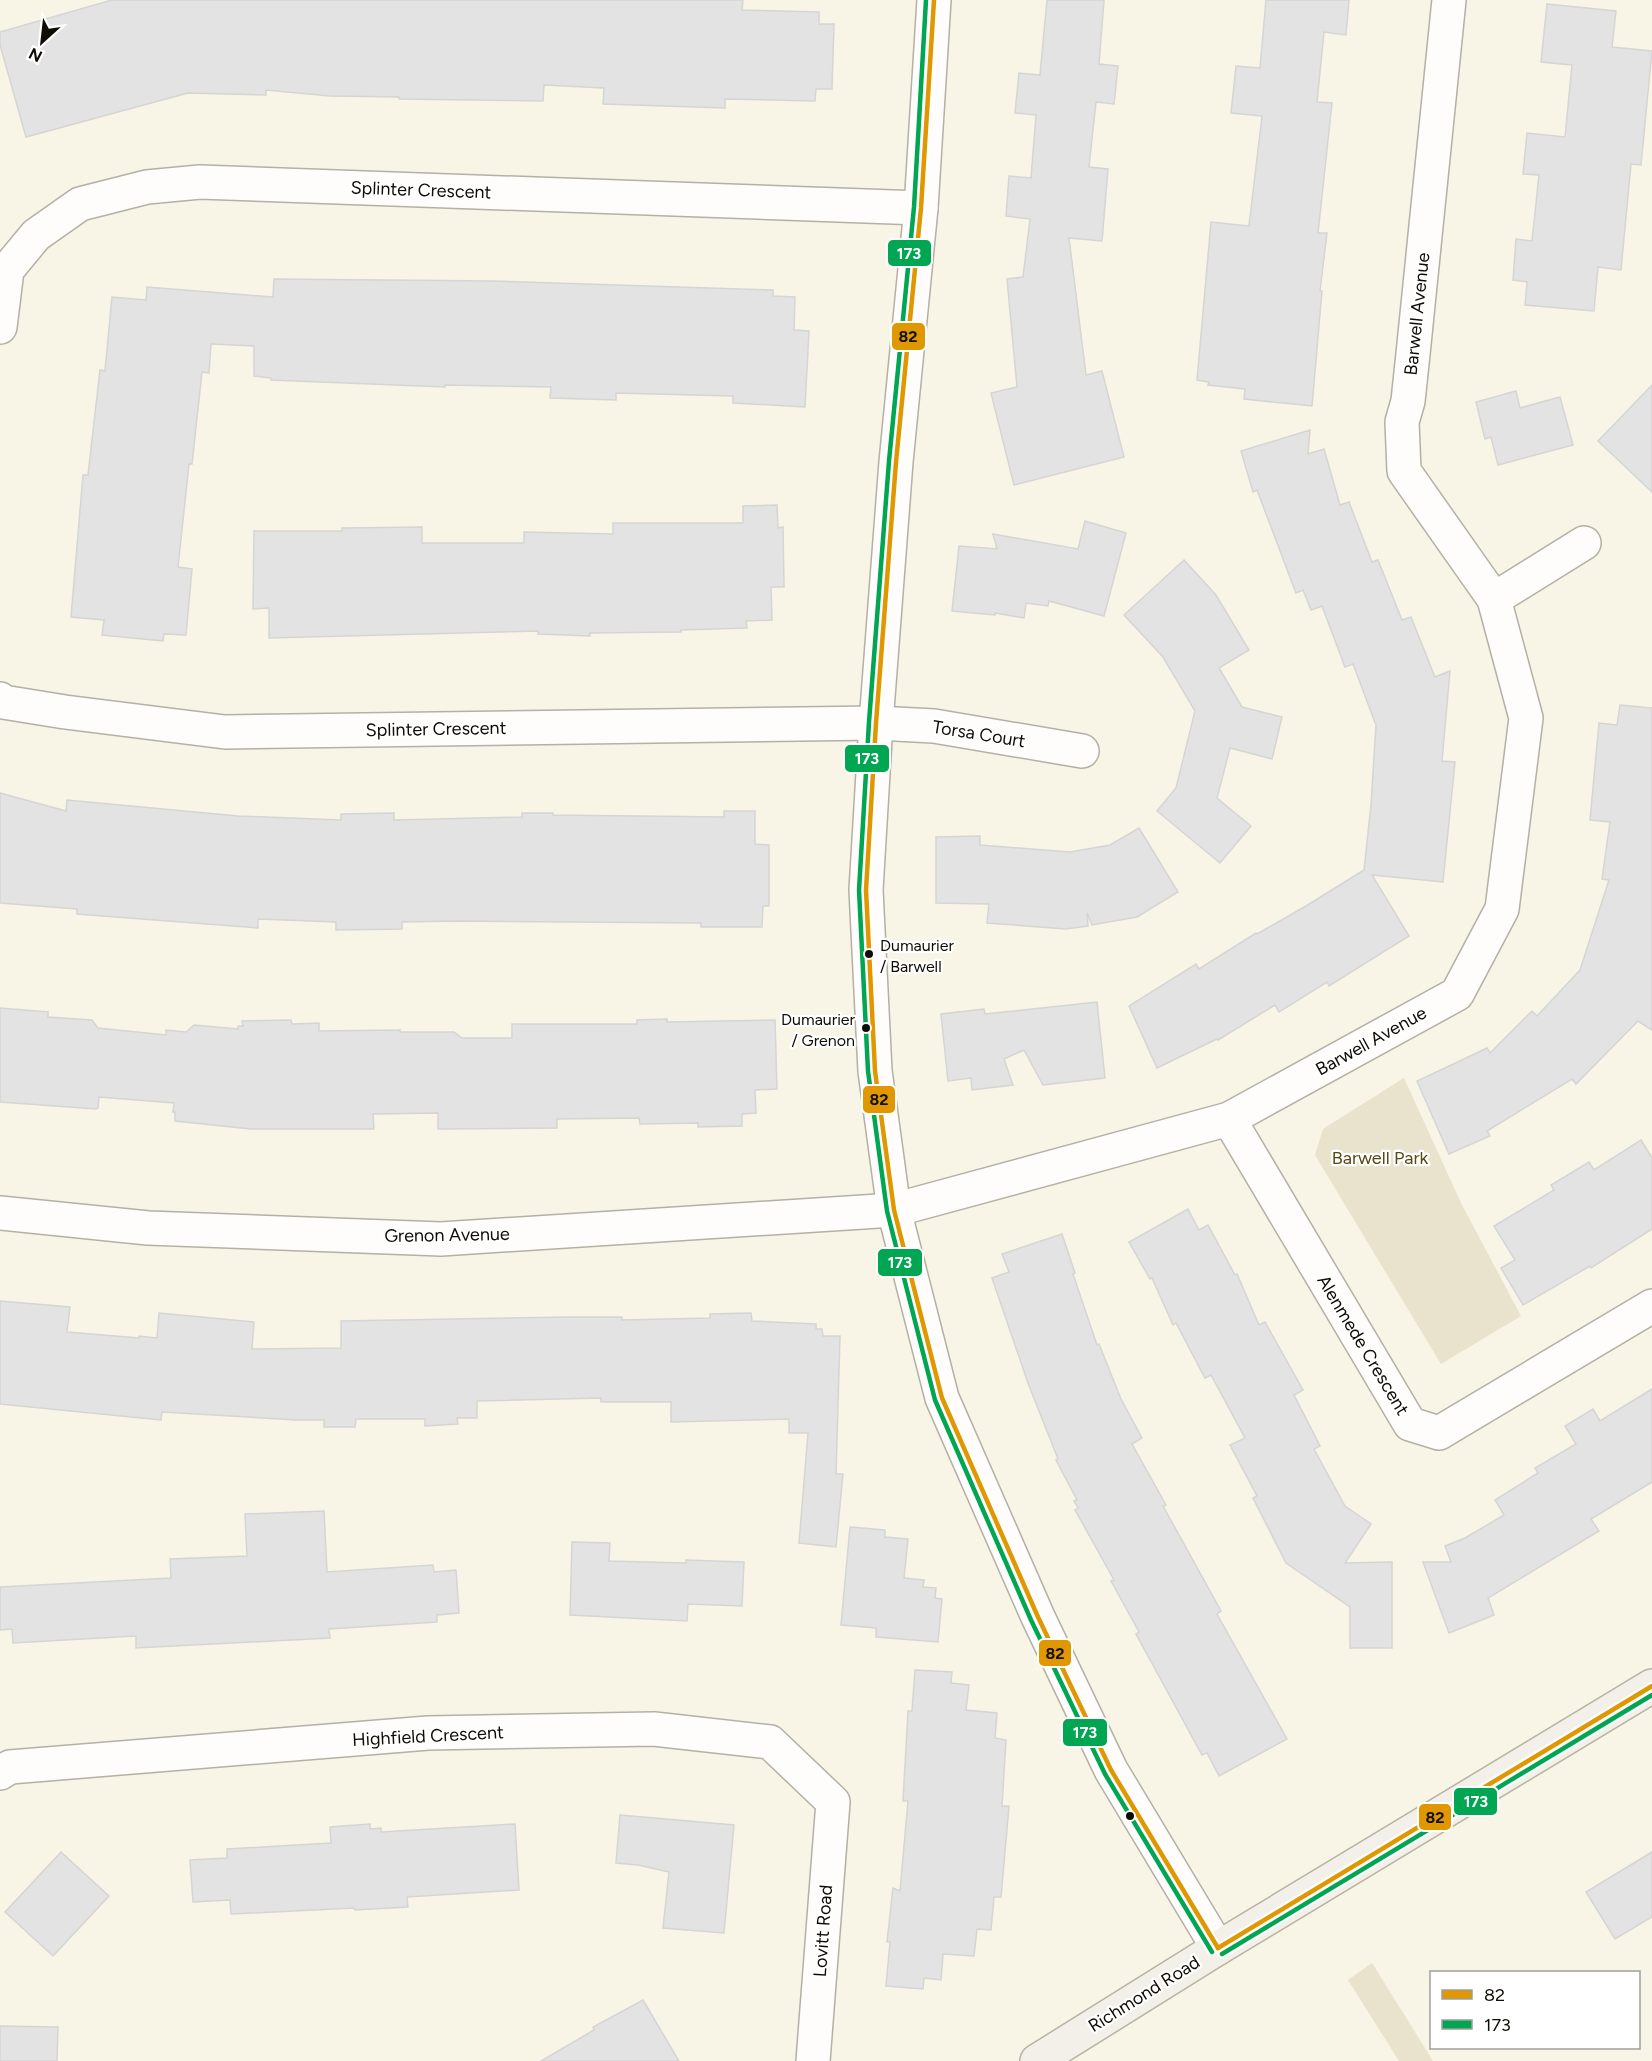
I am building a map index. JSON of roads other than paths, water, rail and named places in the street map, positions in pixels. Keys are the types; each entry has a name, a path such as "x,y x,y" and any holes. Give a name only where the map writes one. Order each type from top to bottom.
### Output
{"main road":[{"name":"Richmond Road","path":"1037,2061 1218,1948 1652,1686"}],"street":[{"path":"934,0 921,208 896,462 866,890 874,1071 894,1210 942,1398 1038,1617 1111,1770 1218,1948"},
{"name":"Barwell Avenue","path":"894,1210 1229,1119 1457,994 1502,909 1526,718 1494,599 1404,471 1402,422 1409,389 1449,0"},
{"name":"Splinter Crescent","path":"0,327 7,270 36,235 80,204 147,187 200,182 921,208"},
{"path":"1494,599 1584,543"},
{"name":"Splinter Crescent","path":"0,699 3,702 65,712 225,732 876,723"},
{"name":"Torsa Court","path":"876,723 934,726 1082,751"},
{"name":"Alenmede Crescent","path":"1229,1119 1410,1424 1439,1433 1652,1306"},
{"name":"Grenon Avenue","path":"0,1213 148,1228 441,1239 894,1210"},
{"name":"Highfield Crescent","path":"0,1773 10,1767 428,1733 654,1729 770,1742 833,1802"},
{"name":"Lovitt Road","path":"813,2061 833,1802"}],"place":[{"name":"Dumaurier / Barwell","path":"869,954"},
{"name":"Dumaurier / Grenon","path":"866,1028"}],"park label":[{"name":"Barwell Park","path":"1380,1158"}]}
